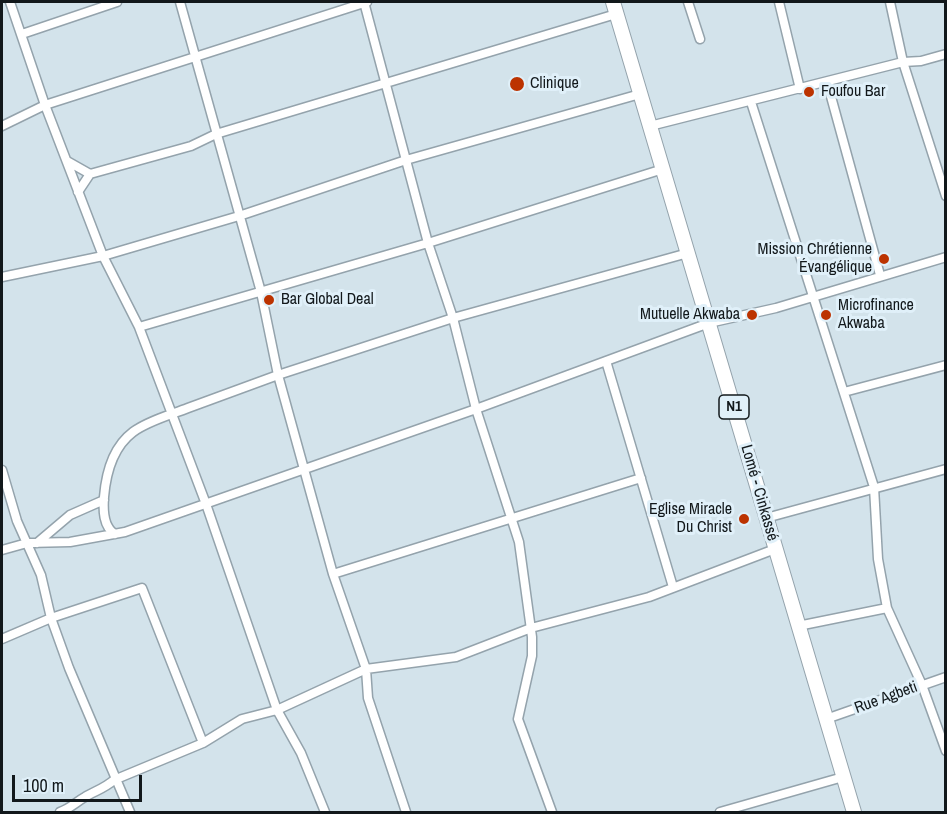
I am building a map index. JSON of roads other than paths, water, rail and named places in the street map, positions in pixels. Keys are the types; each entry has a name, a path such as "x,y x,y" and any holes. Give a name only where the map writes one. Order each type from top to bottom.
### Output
{"highway":[{"name":"Lomé - Cinkassé","path":"615,8 854,813"}],"street":[{"path":"10,2 78,192 103,256 139,327 206,504 277,711 301,753 325,813"},
{"path":"22,34 117,2"},
{"path":"180,2 261,292 278,375 302,469 333,574 366,669 368,698 406,813"},
{"path":"2,115 5,125 45,105 365,2 428,243 453,318 477,409 519,542 531,628 532,656 518,719 552,813"},
{"path":"688,2 700,39"},
{"path":"779,2 800,89"},
{"path":"890,2 903,62 942,172 945,196"},
{"path":"78,192 90,174 191,146 216,134 386,84 615,8"},
{"path":"650,126 903,62 921,61 945,54"},
{"path":"827,82 880,275"},
{"path":"2,277 103,256 239,216 406,160 640,94"},
{"path":"751,102 811,296 874,487 878,559 887,608 922,685 945,751"},
{"path":"67,161 90,174"},
{"path":"139,327 428,243 663,169"},
{"path":"115,534 110,531 105,522 104,500 107,477 116,452 132,433 172,414 278,375 453,318 688,253"},
{"path":"2,550 27,543 70,542 115,534 477,409 709,323 776,308 945,257"},
{"path":"606,361 673,587"},
{"path":"844,392 945,364"},
{"path":"766,518 945,469"},
{"path":"2,470 27,543 41,575 51,618 114,780 130,813"},
{"path":"333,574 641,478"},
{"path":"37,543 70,515 104,500"},
{"path":"60,813 114,780 203,743 242,719 277,711 366,669 456,657 531,628 583,616 673,587 776,549"},
{"path":"2,639 51,618 142,588 203,743"},
{"path":"798,626 887,608"},
{"name":"Rue Agbeti","path":"826,719 945,677"},
{"path":"720,813 843,777"}],"place":[{"name":"Clinique","path":"517,84"},
{"name":"Foufou Bar","path":"809,92"},
{"name":"Mission Chrétienne Évangélique","path":"884,259"},
{"name":"Bar Global Deal","path":"269,300"},
{"name":"Mutuelle Akwaba","path":"752,315"},
{"name":"Microfinance Akwaba","path":"826,315"},
{"name":"Eglise Miracle Du Christ","path":"744,519"}]}
